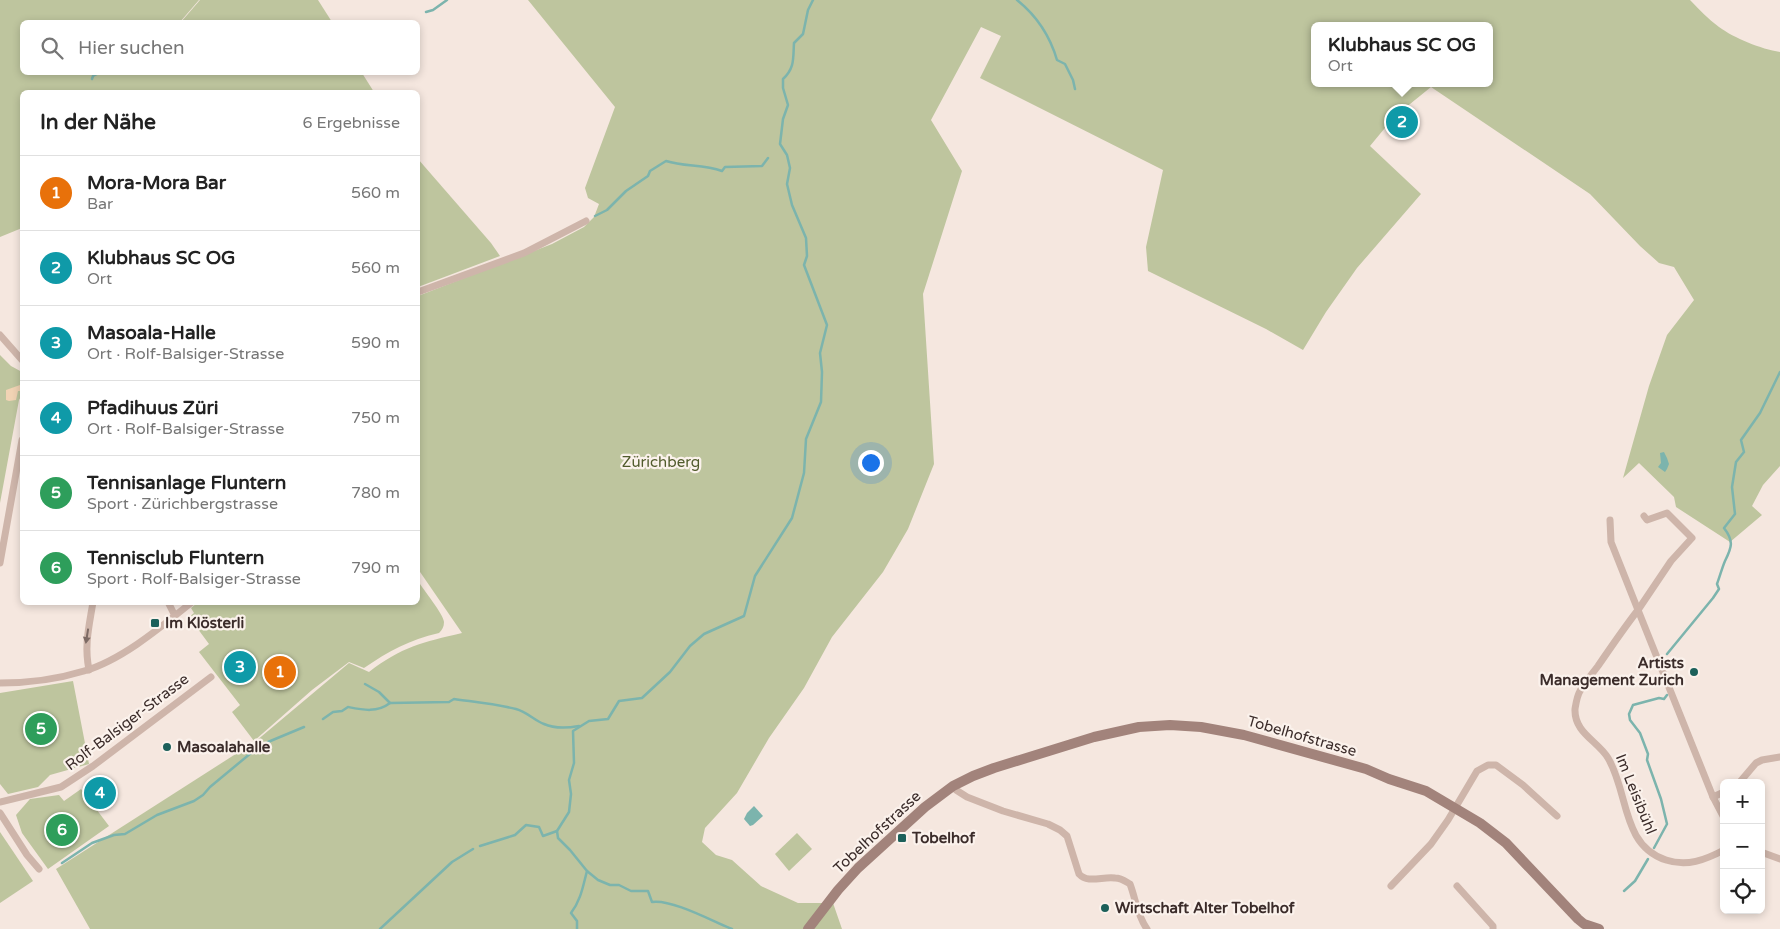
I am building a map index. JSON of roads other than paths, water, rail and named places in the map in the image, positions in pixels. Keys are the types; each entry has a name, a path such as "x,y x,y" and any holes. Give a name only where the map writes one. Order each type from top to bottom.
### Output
{"main road":[{"name":"Tobelhofstrasse","path":"808,929 838,890 858,868 925,807 954,786 972,776 1094,737 1139,727 1183,726 1223,730 1244,735 1366,769 1426,791 1480,823 1506,844 1578,919 1584,924 1599,929"}],"street":[{"path":"420,291 524,253 586,221"},
{"path":"0,335 20,358"},
{"path":"0,563 20,451"},
{"name":"Im Leisibühl","path":"1644,516 1647,520 1667,513 1692,538 1671,561 1580,691 1576,709 1578,725 1586,736 1607,756 1621,786 1631,826 1637,840 1645,849 1657,857 1682,863 1706,859 1720,852"},
{"path":"1610,520 1611,542 1720,810"},
{"path":"88,670 86,640 92,605"},
{"path":"170,605 175,616"},
{"path":"0,683 53,678 88,670 130,648 188,605"},
{"name":"Rolf-Balsiger-Strasse","path":"0,802 61,787 93,766 211,677"},
{"path":"1742,779 1756,763 1780,757"},
{"path":"1392,886 1431,844 1456,808 1477,771 1488,765 1496,765 1523,785 1557,816"},
{"path":"954,786 956,790 967,797 1003,811 1048,824 1060,830 1067,836 1082,878 1088,880 1102,877 1116,878 1130,884 1135,896 1140,919 1147,929"},
{"path":"1713,797 1720,794"},
{"path":"0,813 27,855 39,869"},
{"path":"1765,853 1780,859"},
{"path":"1456,886 1493,926 1493,929"}],"water":[{"path":"1664,452 1669,464 1665,472 1658,467 1661,463 1660,453"},
{"path":"754,806 763,816 750,826 744,819"}],"waterway":[{"path":"426,12 433,10 447,0"},
{"path":"732,929 681,907 652,902 648,891 631,891 619,885 610,885 598,880 587,871 558,838 557,831 569,812 571,794 569,780 574,763 573,731 589,721 608,719 619,701 642,698 670,672 690,646 704,634 744,616 755,576 792,518 804,473 806,439 821,402 822,372 820,353 827,325 804,265 807,256 806,238 792,205 787,184 790,168 787,155 780,144 783,119 788,105 783,88 783,79 790,71 794,43 803,34 808,10 813,0"},
{"path":"1017,0 1042,27 1051,43 1057,60 1065,64 1075,89"},
{"path":"92,79 95,75"},
{"path":"595,216 607,210 626,191 648,176 650,171 666,161 722,171 725,167 762,166 768,158"},
{"path":"1667,654 1719,589 1717,584 1731,544 1731,540 1724,528 1735,514 1732,487 1736,462 1744,452 1741,440 1760,413 1780,372"},
{"path":"365,684 379,692 390,703"},
{"path":"1654,848 1667,824 1661,799 1647,760 1648,754 1640,733 1630,720 1629,714 1633,705 1659,698 1664,699 1667,695"},
{"path":"323,719 333,712 342,711 348,707 370,710 390,703 449,702 454,699 516,709 548,726 566,728 579,726"},
{"path":"62,863 92,843 114,835 125,834 157,815 194,801 257,748 263,748 268,742 304,727"},
{"path":"480,846 515,835 526,825 539,827 543,836 557,831"},
{"path":"380,929 452,862 473,849"},
{"path":"1624,891 1635,881 1648,859"},
{"path":"577,929 577,921 571,913 579,898 587,871"}],"place":[{"name":"Klubhaus SC OG","path":"1402,122"},
{"name":"Im Klösterli","path":"155,623"},
{"name":"Masoala-Halle","path":"240,667"},
{"name":"Mora-Mora Bar","path":"280,672"},
{"name":"Artists Management Zurich","path":"1694,672"},
{"name":"Tennisanlage Fluntern","path":"41,729"},
{"name":"Masoalahalle","path":"167,747"},
{"name":"Pfadihuus Züri","path":"100,793"},
{"name":"Tennisclub Fluntern","path":"62,830"},
{"name":"Tobelhof","path":"902,838"},
{"name":"Wirtschaft Alter Tobelhof","path":"1105,908"}],"park label":[{"name":"Zürichberg","path":"661,462"}]}
